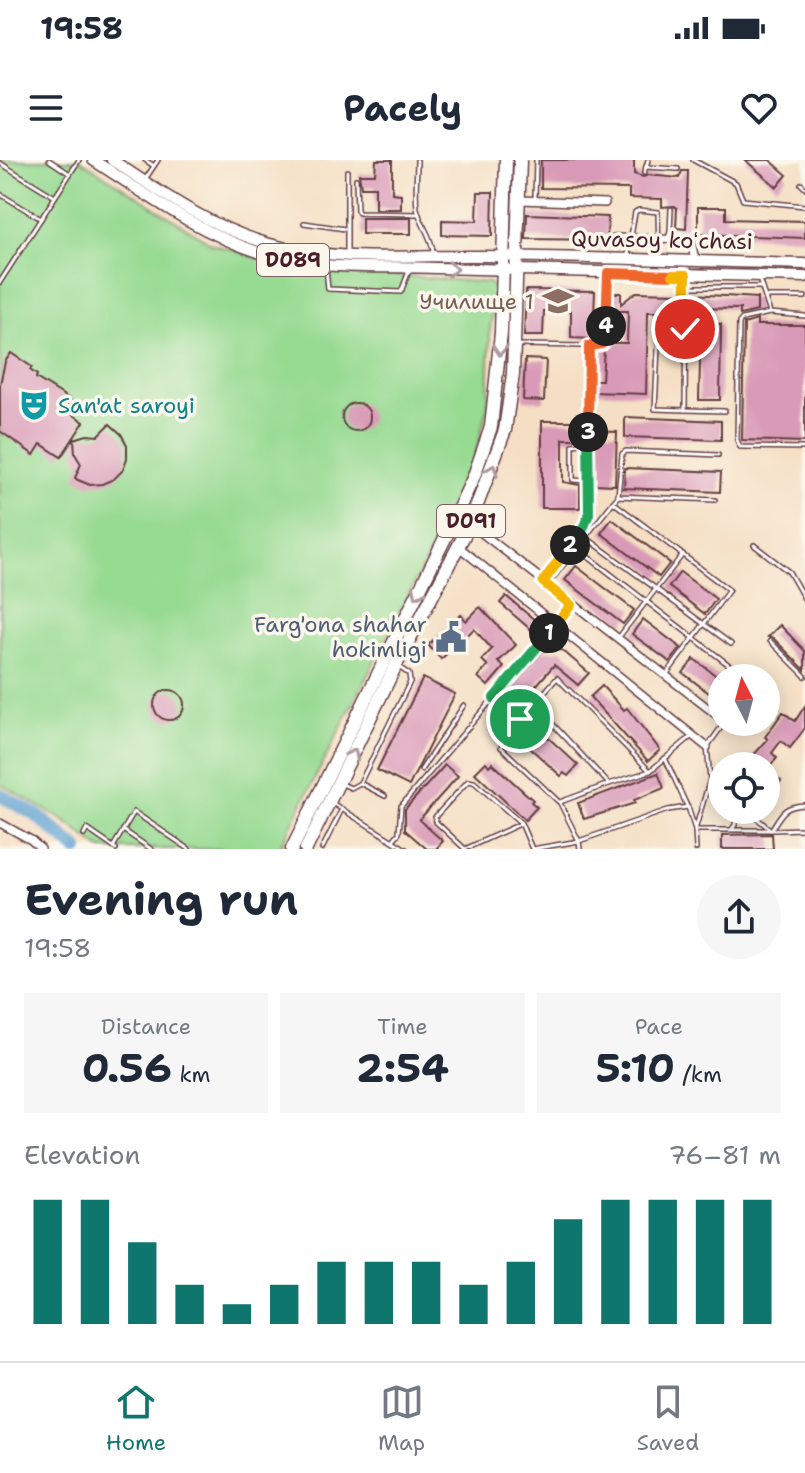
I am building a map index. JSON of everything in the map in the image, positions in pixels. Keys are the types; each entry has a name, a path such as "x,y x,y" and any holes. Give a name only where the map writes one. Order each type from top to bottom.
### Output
{"highway":[{"name":"D091","path":"306,849 339,782 488,440 499,372 506,160"},
{"name":"D091","path":"292,849 376,692 396,665 459,547 505,430 519,256 520,160"}],"main road":[{"name":"D089","path":"93,160 202,229 265,255 325,264 518,270"},
{"name":"D089","path":"112,160 183,207 235,232 297,250 347,255 519,256"},
{"name":"Quvasoy koʻchasi","path":"519,256 805,264"},
{"name":"Quvasoy koʻchasi","path":"518,270 608,273 686,281 759,281 805,277"}],"street":[{"path":"520,200 605,203"},
{"path":"615,238 691,240 695,261"},
{"path":"470,524 708,708"},
{"path":"459,547 707,747"},
{"path":"556,625 571,605"},
{"path":"0,823 41,849"},
{"path":"22,847 28,838"}],"lane":[{"path":"49,160 70,174"},
{"path":"0,282 79,160"},
{"path":"145,160 154,166"},
{"path":"144,181 158,160"},
{"path":"417,160 419,214 433,244 433,256"},
{"path":"535,201 536,160"},
{"path":"644,173 648,160"},
{"path":"693,160 736,183 743,200 805,206"},
{"path":"0,163 55,197"},
{"path":"646,167 678,169"},
{"path":"347,171 347,255"},
{"path":"356,179 359,213 419,214"},
{"path":"801,184 805,188"},
{"path":"0,194 41,219"},
{"path":"662,240 670,232 671,209"},
{"path":"627,259 635,212 656,210 662,240 659,260"},
{"path":"304,223 345,229"},
{"path":"325,264 328,289 401,292 410,267"},
{"path":"514,345 602,344 608,273"},
{"path":"685,410 686,281"},
{"path":"759,281 770,313"},
{"path":"763,297 805,297"},
{"path":"805,316 770,313 742,319 739,323 737,440 740,447 805,448"},
{"path":"685,327 659,327 655,409 725,411"},
{"path":"545,584 583,529 589,514 589,346"},
{"path":"588,443 573,445 573,480 588,481"},
{"path":"545,584 578,549 618,496 622,454 626,451 718,455"},
{"path":"618,496 715,500"},
{"path":"613,502 729,590 666,676"},
{"path":"587,538 731,644"},
{"path":"754,545 789,572 805,600"},
{"path":"578,549 728,664"},
{"path":"617,638 683,554"},
{"path":"394,839 399,833 401,806 556,625"},
{"path":"770,641 805,676"},
{"path":"339,782 351,788 360,783 410,682 409,674 396,665"},
{"path":"580,849 560,803 501,747 520,719 557,678 650,771"},
{"path":"494,698 520,719"},
{"path":"534,704 609,784"},
{"path":"421,770 464,705"},
{"path":"560,803 650,771 692,735"},
{"path":"708,758 707,747 715,736"},
{"path":"438,747 445,755"},
{"path":"665,758 688,807 695,830 696,849"},
{"path":"521,823 465,849 436,822 435,817 468,781 474,782 521,823 532,849 579,841 668,810 688,807"},
{"path":"360,783 385,796"},
{"path":"695,830 708,786"},
{"path":"329,801 394,839 403,848"},
{"path":"771,830 786,809 792,805 805,805"},
{"path":"322,849 342,809"},
{"path":"84,835 87,829 114,848 134,812 189,849"},
{"path":"731,830 735,824"},
{"path":"764,824 771,830"},
{"path":"695,830 805,829"},
{"path":"123,830 151,849"}],"green space":[{"path":"0,160 80,160 212,244 285,266 489,283 495,289 490,330 488,406 475,456 454,505 279,849 101,849 63,820 0,784"}],"building":[{"path":"376,160 392,160 392,193 401,194 401,209 375,209 375,187 361,187 359,174 375,174"},
{"path":"541,160 634,160 634,174 643,177 679,178 682,171 688,171 686,229 676,228 677,208 662,207 662,199 629,198 629,189 541,188"},
{"path":"745,160 770,160 787,175 777,187"},
{"path":"478,192 493,192 492,236 442,235 442,220 477,221"},
{"path":"698,207 726,207 726,219 805,221 805,238 698,234"},
{"path":"527,214 608,217 607,240 526,239"},
{"path":"362,218 411,218 411,234 362,234"},
{"path":"526,290 595,291 593,339 571,338 571,311 544,311 543,336 524,336"},
{"path":"636,292 677,293 677,312 648,312 646,394 594,392 594,380 602,380 604,348 608,343 627,343 628,311 613,311 611,299 614,293 621,293 621,304"},
{"path":"692,294 757,298 757,311 740,315 740,309 692,308"},
{"path":"757,320 757,325 805,325 805,442 742,440 744,324"},
{"path":"701,323 721,324 720,400 699,400"},
{"name":"San'at saroyi","path":"11,353 32,367 30,370 37,375 36,378 71,400 65,409 84,422 61,457 41,444 34,455 0,431 0,384 5,362"},
{"path":"525,359 546,360 544,401 523,400"},
{"path":"356,403 366,407 370,417 366,427 356,431 346,427 342,417 346,407"},
{"path":"625,417 721,421 721,440 625,437"},
{"path":"542,421 578,421 578,439 563,439 563,482 580,485 580,508 542,508"},
{"path":"110,424 127,445 123,470 114,479 102,484 90,485 78,480 75,478 81,464 75,454 74,439 98,436"},
{"path":"594,431 617,432 615,485 594,484"},
{"path":"625,468 721,472 720,492 624,488"},
{"path":"612,519 670,563 659,577 601,533"},
{"path":"576,566 634,610 623,624 565,580"},
{"path":"680,572 716,599 705,614 669,587"},
{"path":"506,596 543,627 537,635 500,603"},
{"name":"Farg'ona shahar hokimligi","path":"480,607 516,645 498,662 504,667 488,686 478,677 488,666 482,660 492,649 474,629 441,659 428,645 461,615 466,621"},
{"path":"643,619 681,648 670,662 632,634"},
{"path":"780,625 805,651 805,670 773,638 768,637"},
{"path":"562,650 589,673 578,685 554,665 516,709 503,698 543,651"},
{"path":"694,659 708,670 708,692 683,673"},
{"path":"423,678 455,694 409,786 377,770"},
{"path":"602,686 624,710 627,708 660,750 648,761 590,697"},
{"path":"169,690 179,695 184,705 179,715 169,720 159,715 154,705 159,695"},
{"path":"805,706 805,728 790,748 781,741 773,752 756,752 768,739 766,736 780,736 780,716 783,712 795,721"},
{"path":"528,719 578,765 568,776 564,773 561,776 520,739 522,737 516,732"},
{"path":"486,762 489,766 492,763 533,800 531,802 537,807 525,820 475,773"},
{"path":"445,765 458,776 419,820 443,841 436,849 427,849 405,830 405,809"},
{"path":"658,773 664,788 634,800 635,803 584,819 578,803"},
{"path":"772,834 773,849 722,849 722,835"}],"waterway":[{"path":"0,795 36,815 77,849"}],"place":[{"name":"Училище 1","path":"558,301"},
{"name":"San'at saroyi","path":"34,405"},
{"name":"Farg'ona shahar hokimligi","path":"451,637"}],"route":[{"path":"520,719 494,698 571,605 543,582 583,529 589,514 589,346 602,344 605,337 608,273 686,275 685,329"}]}
